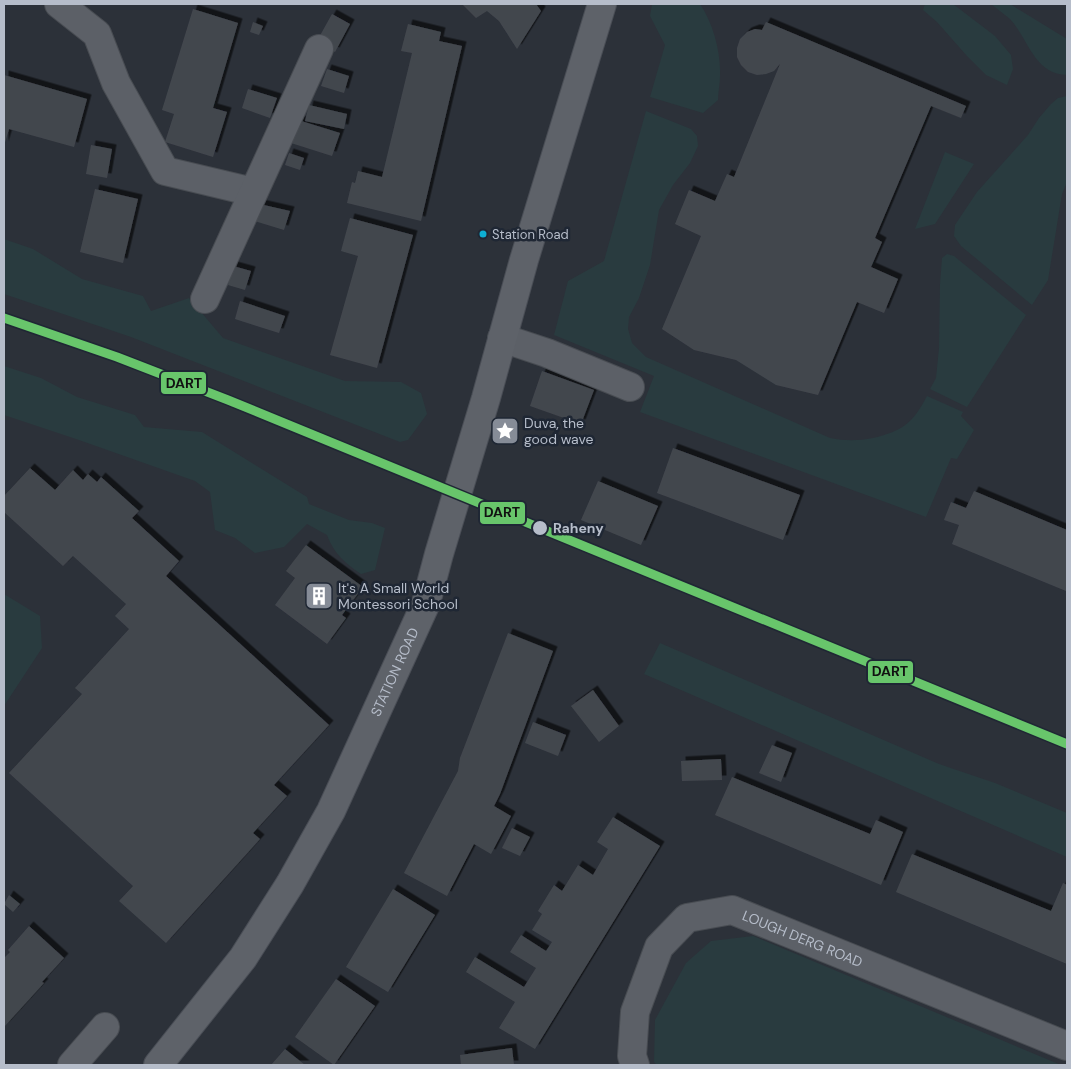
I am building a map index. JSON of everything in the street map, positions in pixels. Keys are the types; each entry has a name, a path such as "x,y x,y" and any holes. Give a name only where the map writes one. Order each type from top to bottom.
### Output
{"main road":[{"name":"STATION ROAD","path":"158,1065 188,1030 243,958 290,884 331,811 426,603 524,260 602,4"}],"street":[{"path":"59,4 97,34 116,83 165,171 254,192"},
{"path":"204,299 319,49"},
{"path":"502,338 547,353 630,387"},
{"name":"LOUGH DERG ROAD","path":"635,1065 632,1056 635,1012 659,947 687,918 732,910 1067,1046"},
{"path":"72,1065 105,1027"}],"shaded area":[{"path":"652,4 700,4 709,20 718,48 720,79 718,100 703,113 650,97 665,45 650,16"},
{"path":"925,4 953,4 995,36 1011,55 1013,69 1007,85 986,75 937,22 923,10"},
{"path":"991,4 1010,4 1067,39 1067,75 1047,69 1039,62 1017,27"},
{"path":"1067,96 1067,182 1062,194 1048,280 1032,305 961,246 954,236 955,225 977,192 1028,135 1051,104 1058,98"},
{"path":"646,111 691,129 697,136 698,146 690,163 673,185 659,210 650,265 639,298 629,317 628,329 632,343 646,357 830,438 862,440 900,429 917,413 927,396 963,412 961,416 974,430 957,459 951,458 926,517 640,412 654,376 554,335 568,281 604,261"},
{"path":"945,152 974,164 935,224 915,229"},
{"path":"4,239 33,249 82,279 143,296 151,311 189,298 223,338 345,381 401,382 421,393 427,414 408,440 400,442 131,337 4,294"},
{"path":"947,254 954,256 1026,315 967,407 930,389 936,378 942,258"},
{"path":"4,366 41,378 77,397 135,415 144,427 202,432 307,497 309,504 349,520 372,523 385,528 375,570 361,574 341,558 333,548 327,535 307,524 284,547 255,553 235,538 215,530 210,492 195,481 4,415"},
{"path":"4,594 40,616 42,648 4,706"},
{"path":"660,643 939,764 995,783 1067,813 1067,857 644,674"},
{"path":"753,936 1061,1065 657,1065 654,1062 655,1020 686,963 711,941"}],"building":[{"path":"462,4 536,4 541,11 517,49 499,21 487,11 476,18"},
{"path":"193,9 238,23 213,108 227,112 213,157 165,142 174,114 162,110"},
{"path":"332,14 350,24 335,52 317,41"},
{"path":"253,22 263,26 259,35 250,32"},
{"path":"766,22 966,106 961,118 931,106 875,238 882,242 871,267 898,279 884,313 857,302 818,395 776,385 736,360 694,350 662,329 701,236 675,224 689,190 715,201 727,174 734,177 780,64 774,71 757,75 748,72 741,65 737,57 740,39 747,32 755,29 762,30"},
{"path":"408,24 441,32 439,41 462,46 421,221 347,203 352,182 355,183 358,171 382,177 412,53 401,51"},
{"path":"327,69 349,76 344,93 321,86"},
{"path":"4,75 87,99 74,147 9,129 4,146"},
{"path":"248,89 277,98 270,118 242,108"},
{"path":"309,105 347,114 344,129 305,121"},
{"path":"298,120 340,133 332,156 291,143"},
{"path":"91,145 112,149 107,178 86,174"},
{"path":"289,153 304,158 300,170 285,165"},
{"path":"95,189 138,199 123,263 80,252"},
{"path":"255,203 290,211 284,230 248,219"},
{"path":"350,218 413,235 377,368 330,355 358,256 341,251"},
{"path":"233,266 251,271 245,290 228,285"},
{"path":"240,301 285,316 279,333 235,319"},
{"path":"542,371 594,390 581,424 530,406"},
{"path":"673,448 800,495 783,540 657,493"},
{"path":"30,468 55,490 73,470 83,480 88,474 97,482 101,477 139,511 132,518 179,561 166,576 329,725 274,785 287,796 253,833 260,839 166,943 119,901 133,886 9,773 82,694 75,688 129,629 115,616 126,604 73,556 63,566 4,512 4,496"},
{"path":"598,481 658,506 641,545 581,520"},
{"path":"974,491 1067,530 1066,591 952,544 959,525 944,520 951,502 966,508"},
{"name":"It's A Small World Montessori School","path":"306,545 363,587 342,615 346,618 327,644 275,605 295,578 286,571"},
{"path":"508,633 553,651 494,806 511,816 491,854 474,844 447,896 404,873 458,771 460,758"},
{"path":"593,690 619,726 599,742 571,706"},
{"path":"533,722 566,735 558,756 525,743"},
{"path":"772,745 792,753 781,782 759,773"},
{"path":"721,759 722,780 682,781 681,761"},
{"path":"732,777 870,834 876,820 903,832 881,885 715,815"},
{"path":"613,817 660,846 535,1049 499,1028 515,1002 466,972 475,957 524,987 536,968 510,952 521,935 546,951 552,942 532,930 542,914 538,911 554,885 562,891 578,865 593,875 608,849 597,842"},
{"path":"512,828 530,837 520,856 502,848"},
{"path":"912,854 1051,911 1063,883 1067,885 1067,964 896,892"},
{"path":"393,889 435,915 388,992 346,967"},
{"path":"9,895 20,904 13,912 4,904"},
{"path":"29,926 64,958 4,1027 4,958 10,952 8,950"},
{"path":"336,979 375,1006 334,1065 295,1037"},
{"path":"512,1048 514,1065 461,1065 460,1055"},
{"path":"285,1049 305,1065 271,1065"}],"transit line":[{"name":"DART","path":"4,318 117,357 228,400 1067,744"}],"place":[{"name":"Station Road","path":"483,234"},
{"name":"Duva, the good wave","path":"505,431"},
{"name":"Raheny","path":"540,528"},
{"name":"It's A Small World Montessori School","path":"319,596"}]}
